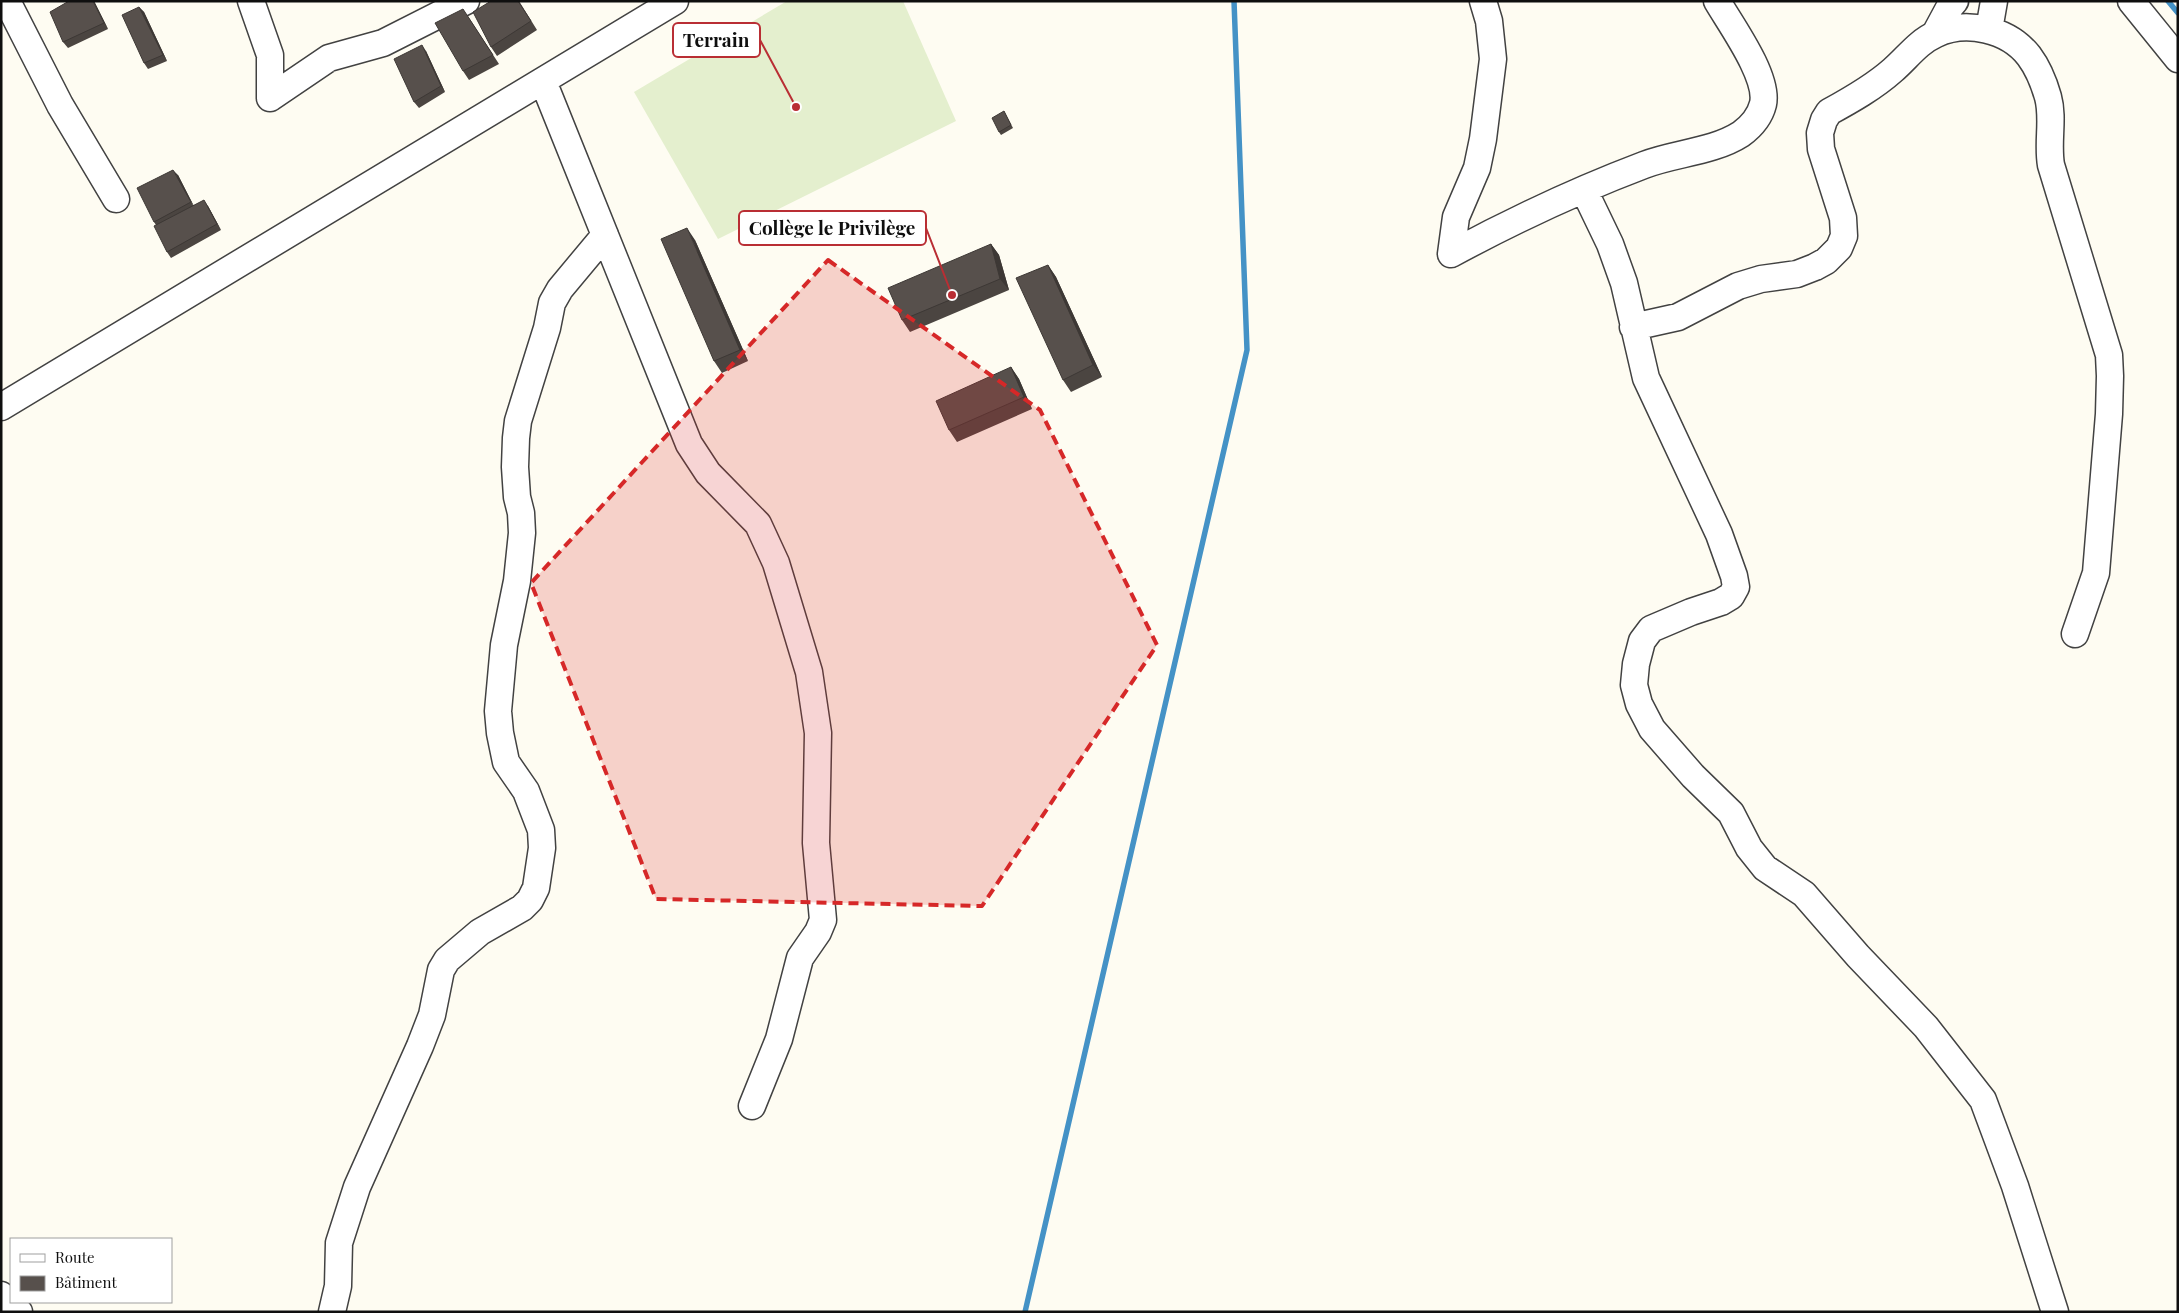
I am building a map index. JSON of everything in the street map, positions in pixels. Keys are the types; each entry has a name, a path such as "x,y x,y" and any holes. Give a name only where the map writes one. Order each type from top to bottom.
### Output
{"street":[{"path":"7,1 60,105 116,200"},
{"path":"251,1 270,55 270,98 329,58 383,43 466,1"},
{"path":"1,407 676,1"},
{"path":"1482,1 1489,21 1493,59 1483,139 1477,168 1456,217 1451,254 1518,218 1646,164 1724,143 1751,126 1760,114 1764,101 1762,87 1754,64 1718,1"},
{"path":"1935,34 1949,8 1955,1"},
{"path":"1989,30 1994,1"},
{"path":"2131,1 2178,59"},
{"path":"1633,327 1678,317 1738,286 1761,279 1797,274 1826,261 1838,248 1844,236 1843,218 1821,149 1820,133 1824,120 1830,112 1878,82 1920,44 1935,34 1964,28 1989,30 2008,38 2029,56 2040,76 2051,113 2048,148 2051,165 2109,355 2109,414 2096,573 2075,634"},
{"path":"543,81 690,444 708,473 758,524 779,572 810,672 818,733 816,843 823,920 818,932 800,958 779,1040 752,1106"},
{"path":"1584,190 1610,244 1624,283 1646,378 1719,534 1734,576 1736,588 1731,596 1721,602 1690,612 1650,629 1642,641 1636,664 1634,685 1639,704 1652,729 1693,776 1732,813 1749,848 1765,868 1804,894 1858,956 1926,1027 1983,1100 2015,1186 2056,1312"},
{"path":"332,1312 338,1286 339,1243 357,1187 432,1015 441,970 447,960 480,932 522,908 530,900 536,888 542,848 541,830 536,812 526,792 506,762 498,711 504,645 517,581 522,533 515,467 516,438 518,421 547,328 552,303 560,289 605,235"},
{"path":"1,1295 19,1312"}],"highlighted area":[{"path":"828,260 1040,410 1157,645 982,906 656,899 531,583"}],"green space":[{"path":"787,1 903,1 956,121 718,239 634,92"}],"building":[{"path":"69,1 93,1 104,23 63,42 50,12"},
{"path":"491,1 518,1 531,21 491,47 473,12"},
{"path":"139,7 163,55 144,63 122,15"},
{"path":"463,9 493,55 463,71 435,23"},
{"path":"422,45 441,86 414,102 394,59"},
{"path":"1004,111 1011,125 999,132 992,118"},
{"path":"173,170 191,202 154,222 137,188"},
{"path":"204,200 217,224 167,252 154,226"},
{"path":"687,228 740,350 714,361 661,239"},
{"path":"991,244 1000,279 902,320 888,288"},
{"path":"1048,265 1093,365 1063,380 1016,278"},
{"path":"1011,367 1024,397 949,430 936,401"}],"waterway":[{"path":"1025,1312 1247,350 1234,1"},
{"path":"2168,1 2178,13"}],"place":[{"name":"Terrain","path":"796,107"},
{"name":"Collège le Privilège","path":"952,295"}]}
